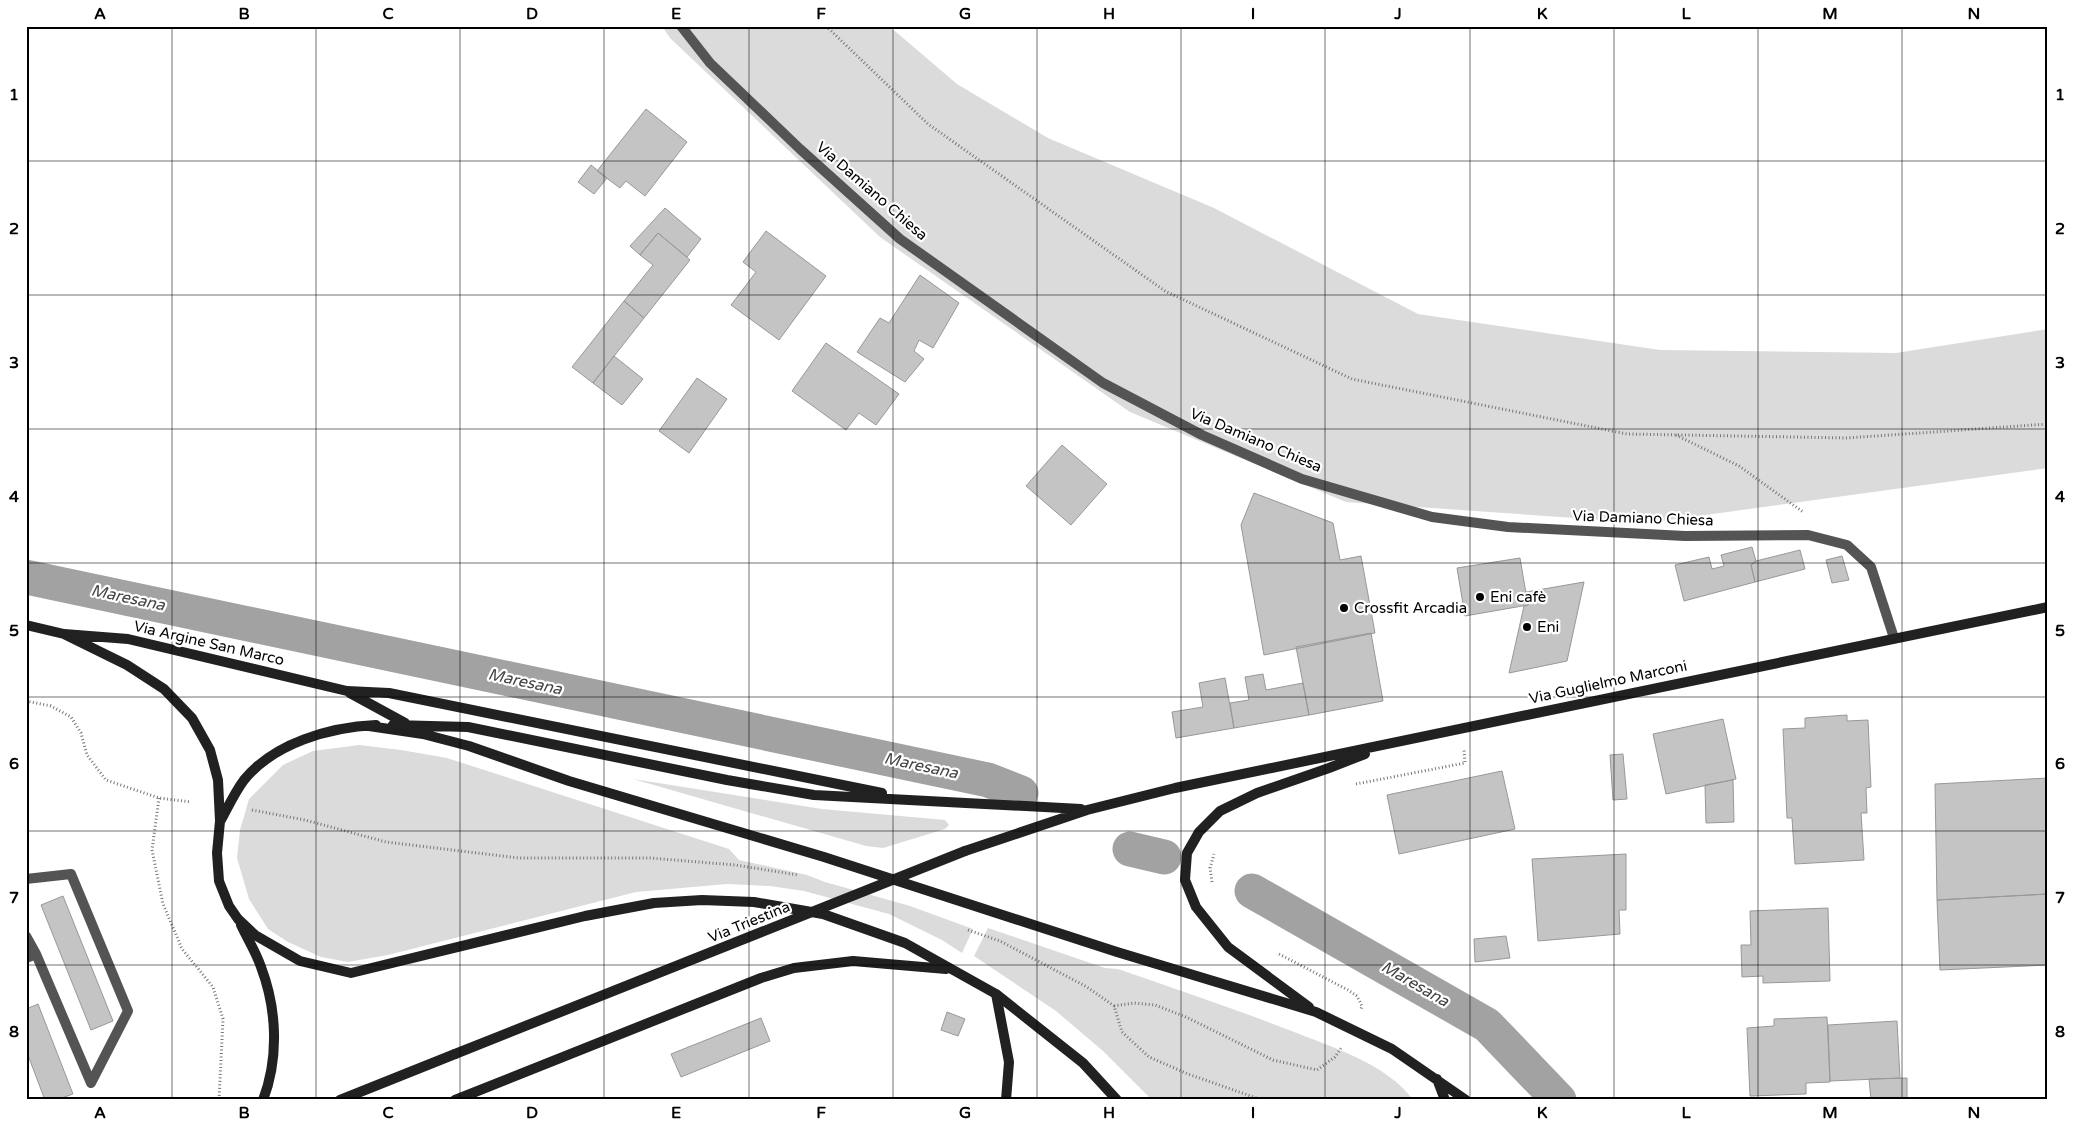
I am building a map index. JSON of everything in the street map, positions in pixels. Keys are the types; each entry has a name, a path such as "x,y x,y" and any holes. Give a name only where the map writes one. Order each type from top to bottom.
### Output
{"street":[{"name":"Via Damiano Chiesa","path":"681,26 710,63 800,149 900,239 1103,383 1202,435 1302,479 1432,517 1508,527 1685,536 1808,535 1847,545 1871,567 1894,638"},
{"name":"Via Guglielmo Marconi","path":"1175,788 2048,607"},
{"path":"26,625 64,634 126,665 164,689 192,718 210,750 218,780 220,821 217,853 219,882 229,906 238,919 261,967 270,1002 275,1049 263,1100"},
{"name":"Via Argine San Marco","path":"64,634 128,639 347,691"},
{"path":"347,691 422,734"},
{"path":"347,691 389,693 918,800"},
{"path":"220,821 244,781 263,761 294,744 330,732 369,726 406,724 468,727 727,780 814,794 1087,810"},
{"path":"369,726 422,734 469,746 570,781 833,860 1126,955 1316,1012 1392,1050 1466,1100"},
{"path":"1316,1012 1228,947 1196,907 1188,889 1185,880 1188,853 1199,832 1220,811 1256,793 1329,768 1389,744"},
{"name":"Via Triestina","path":"340,1100 965,851 1087,810 1175,788"},
{"path":"26,879 71,874 128,1011 92,1083 31,956 26,936"},
{"path":"238,919 255,935 300,961 351,973 585,916 654,903 702,900 754,902 823,914 905,943 996,994 1083,1063 1117,1100"},
{"path":"455,1100 761,978 794,968 853,962 951,969"},
{"path":"996,994 1009,1062 1006,1100"},
{"path":"1436,1078 1445,1100"}],"path":[{"path":"826,26 928,124 1165,291 1352,379 1627,434 1847,438 2048,424"},
{"path":"1675,435 1739,466 1810,518"},
{"path":"26,701 51,706 71,717 81,732 87,755 106,780 159,798 191,802"},
{"path":"1351,784 1465,763 1463,728"},
{"path":"159,798 152,850 162,904 182,949 213,987 223,1019 218,1100"},
{"path":"1212,883 1210,868 1217,846"}],"shaded area":[{"path":"662,26 889,26 957,84 1048,138 1214,208 1418,314 1660,350 1896,353 2048,329 2048,468 1647,523 1346,502 1130,412 880,237 670,38"},
{"path":"359,745 447,758 729,849 739,860 807,875 825,882 910,906 973,929 962,953 942,940 889,914 804,891 770,886 727,884 636,892 388,955 348,962 321,957 288,942 268,929 249,899 237,858 240,830 249,799 283,765 313,751"},
{"path":"633,779 822,809 945,820 949,825 945,829 883,848 866,846"},
{"path":"988,928 1105,968 1118,969 1182,991 1339,1050 1389,1076 1413,1100 1152,1100 1103,1051 1056,1011 974,956"}],"building":[{"path":"646,109 687,142 645,196 626,181 620,188 597,171"},
{"path":"591,165 607,178 594,194 578,182"},
{"path":"665,208 701,239 687,257 658,233 640,255 630,246"},
{"path":"766,231 826,276 779,340 731,305 756,272 743,262"},
{"path":"658,233 690,260 644,318 624,301 653,265 640,255"},
{"path":"920,275 959,303 933,348 919,340 914,351 924,359 905,382 857,352 880,318 889,323"},
{"path":"624,301 644,318 593,383 572,367"},
{"path":"826,343 899,394 876,425 859,413 846,430 792,391"},
{"path":"614,356 643,379 622,405 593,383"},
{"path":"697,378 727,399 689,453 659,431"},
{"path":"1062,445 1107,484 1071,525 1026,486"},
{"path":"1254,493 1333,523 1340,560 1361,556 1375,633 1264,655 1241,525"},
{"path":"1752,547 1756,561 1751,565 1755,582 1684,601 1675,565 1709,557 1712,569 1724,566 1721,555"},
{"path":"1800,550 1805,569 1755,582 1751,565 1756,561"},
{"path":"1842,556 1849,580 1832,583 1826,560"},
{"path":"1520,558 1528,605 1465,616 1457,568"},
{"path":"1584,582 1567,661 1509,673 1524,606 1528,605 1526,592"},
{"path":"1371,633 1383,701 1309,715 1296,647"},
{"path":"1263,674 1266,690 1303,683 1309,715 1234,728 1230,703 1249,700 1245,677"},
{"path":"1225,678 1234,728 1176,738 1172,712 1203,707 1199,683"},
{"path":"1847,715 1847,721 1868,720 1871,787 1866,788 1867,813 1861,813 1864,860 1795,864 1792,818 1787,818 1783,729 1805,728 1805,718"},
{"path":"1723,719 1736,779 1666,794 1653,734"},
{"path":"1623,754 1627,799 1613,800 1610,755"},
{"path":"1502,771 1515,829 1399,854 1387,795"},
{"path":"2048,778 2048,894 1937,900 1935,784"},
{"path":"1733,780 1734,822 1706,823 1705,785"},
{"path":"1626,854 1626,910 1619,910 1620,934 1538,941 1532,859"},
{"path":"2048,894 2048,965 1940,970 1937,900"},
{"path":"63,896 113,1021 91,1030 41,905"},
{"path":"1828,908 1830,981 1763,983 1763,976 1742,977 1741,945 1751,945 1750,911"},
{"path":"1506,936 1510,958 1475,962 1474,939"},
{"path":"38,1004 73,1094 56,1100 45,1100 26,1050 26,1009"},
{"path":"947,1012 965,1019 958,1036 941,1030"},
{"path":"1827,1017 1830,1082 1806,1083 1806,1094 1750,1096 1747,1028 1774,1026 1774,1019"},
{"path":"761,1018 770,1041 681,1077 671,1054"},
{"path":"1897,1021 1900,1078 1830,1081 1828,1025"},
{"path":"1907,1078 1907,1100 1871,1100 1869,1079"}],"waterway":[{"name":"Maresana","path":"26,577 988,780 1021,793"},
{"name":"Maresana","path":"1130,849 1164,857"},
{"name":"Maresana","path":"1252,891 1487,1025 1559,1100"}],"place":[{"name":"Eni cafè","path":"1480,597"},
{"name":"Crossfit Arcadia","path":"1344,608"},
{"name":"Eni","path":"1527,627"}]}
